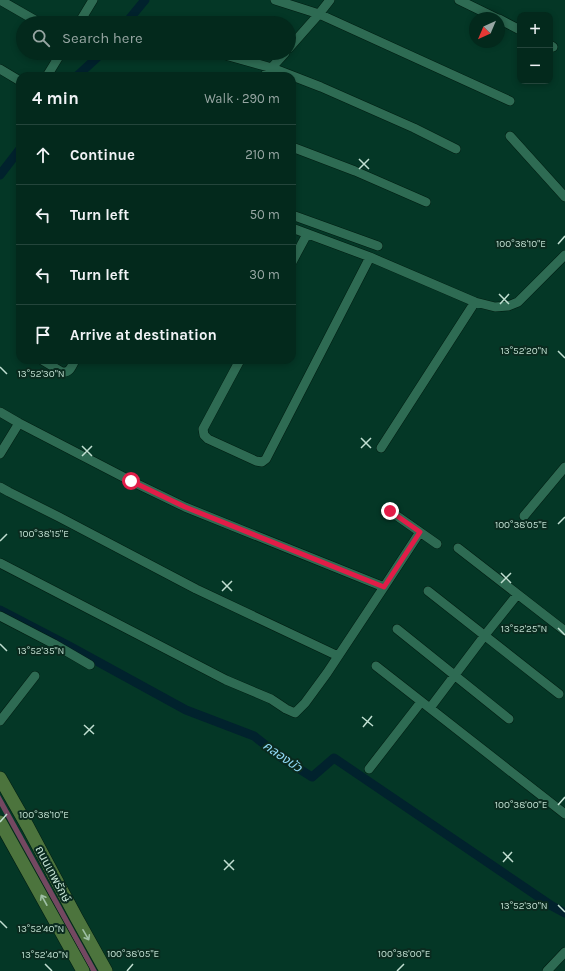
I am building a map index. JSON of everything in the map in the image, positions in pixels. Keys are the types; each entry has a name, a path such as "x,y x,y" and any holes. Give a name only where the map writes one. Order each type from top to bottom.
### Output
{"main road":[{"name":"ถนนเทพรักษ์","path":"0,778 106,971"},
{"name":"ถนนเทพรักษ์","path":"0,822 83,971"}],"street":[{"path":"0,0 28,16"},
{"path":"83,16 93,0"},
{"path":"275,0 319,14 510,101"},
{"path":"296,40 330,0"},
{"path":"459,0 484,12"},
{"path":"505,22 517,28"},
{"path":"49,72 57,60"},
{"path":"243,60 282,72"},
{"path":"268,72 279,60"},
{"path":"0,69 16,79"},
{"path":"296,77 371,108 456,149"},
{"path":"510,136 565,197"},
{"path":"296,149 355,171 426,202"},
{"path":"296,216 378,246"},
{"path":"296,230 370,257 474,302 495,307 508,306 518,302 565,255"},
{"path":"296,255 307,234"},
{"path":"238,364 203,428 204,435 208,439 256,461 262,462 266,459 370,257"},
{"path":"382,448 474,302"},
{"path":"49,364 66,373 73,364"},
{"path":"0,412 131,481 185,507 384,587"},
{"path":"0,454 20,423"},
{"path":"524,516 565,467"},
{"path":"0,487 196,589 338,656"},
{"path":"390,511 437,544"},
{"path":"0,563 226,680 271,699 295,713 328,674 338,656 420,532"},
{"path":"458,548 565,631"},
{"path":"428,591 559,694"},
{"path":"430,708 517,595"},
{"path":"0,616 54,644 90,665"},
{"path":"397,629 509,719"},
{"path":"376,666 565,814"},
{"path":"0,721 35,676"},
{"path":"369,768 421,702"},
{"path":"548,971 565,952"}],"shaded area":[{"path":"0,795 97,971 91,971 0,806"}],"waterway":[{"name":"คลองบัว","path":"132,16 145,0"},
{"name":"คลองบัว","path":"81,72 94,60"},
{"name":"คลองบัว","path":"0,175 16,154"},
{"name":"คลองบัว","path":"0,610 186,710 254,736 282,758 312,777 334,758 552,906 565,913"}],"route":[{"path":"131,481 185,507 384,587 420,532 390,511"}]}
